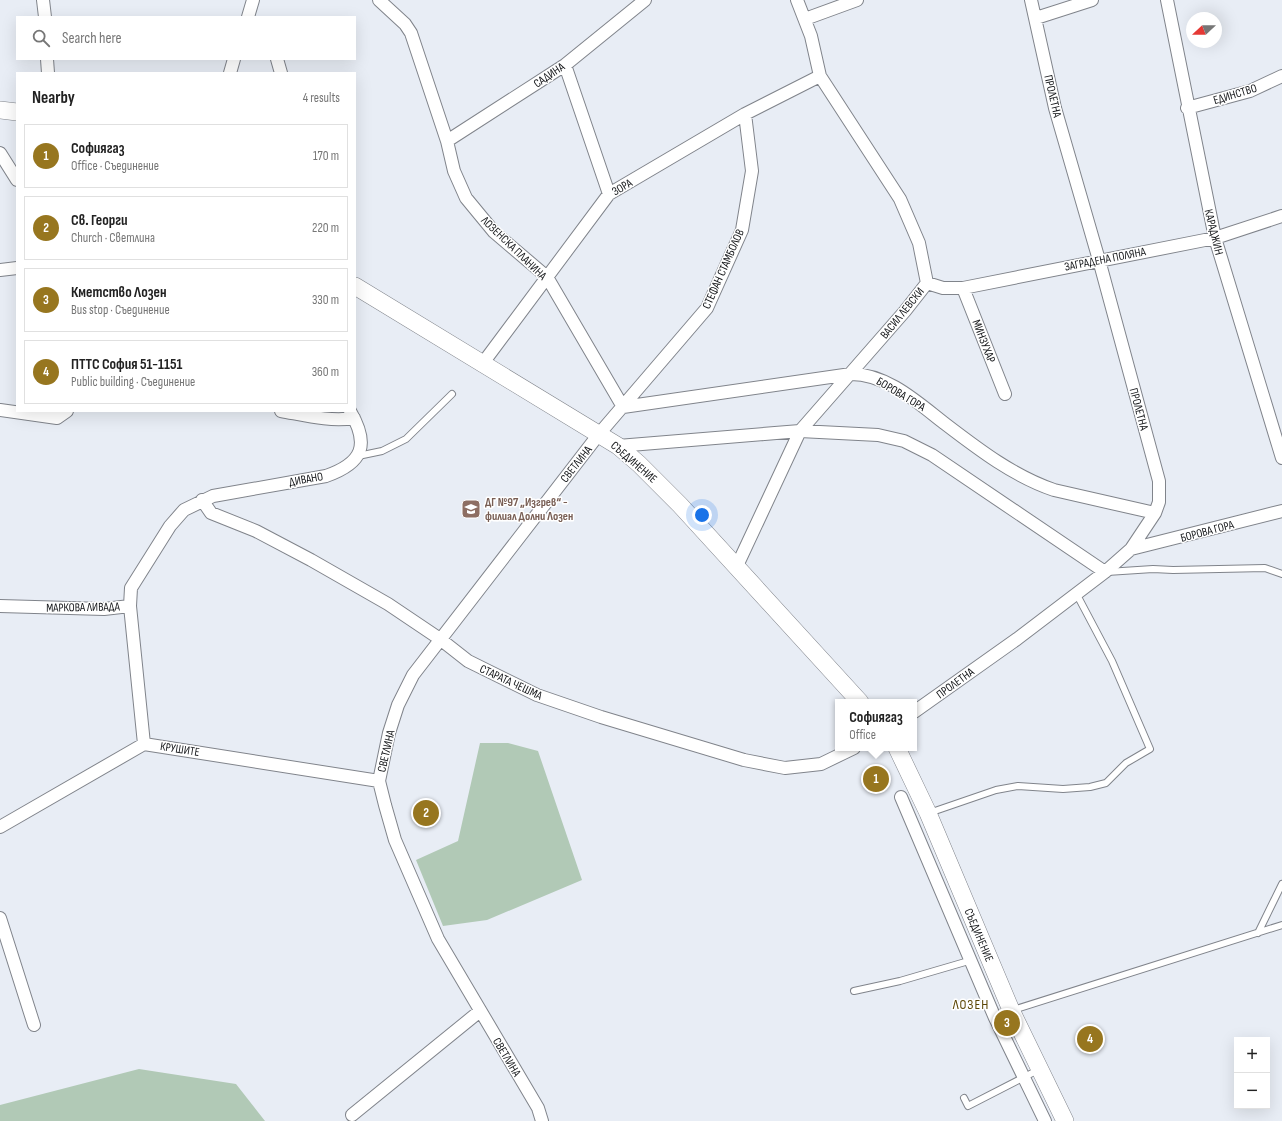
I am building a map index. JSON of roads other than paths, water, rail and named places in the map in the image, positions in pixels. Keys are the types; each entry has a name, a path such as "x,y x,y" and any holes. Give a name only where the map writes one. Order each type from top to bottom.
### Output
{"street":[{"path":"43,0 44,16"},
{"name":"ЛОЗЕНСКА ПЛАНИНА","path":"380,0 405,24 411,33 447,141 454,171 466,198 494,232 547,277 623,407"},
{"name":"САДИНА","path":"447,141 565,65 645,0"},
{"name":"ВАСИЛ ЛЕВСКИ","path":"736,568 800,431 851,374 927,283 919,243 900,199 820,76 811,36 797,0"},
{"path":"805,19 857,0"},
{"name":"ПРОЛЕТНА","path":"917,710 1017,639 1105,572 1131,549 1155,513 1159,502 1159,481 1099,260 1054,108 1031,0"},
{"path":"1036,18 1092,0"},
{"name":"КАРАДЖИН","path":"1166,0 1214,238 1282,458"},
{"path":"47,60 48,72"},
{"path":"230,72 234,60"},
{"path":"277,60 281,72"},
{"path":"565,65 609,194"},
{"name":"ЗОРА","path":"483,363 609,194 745,114 820,76"},
{"name":"ЕДИНСТВО","path":"1187,108 1250,91 1282,76"},
{"path":"0,110 16,112"},
{"name":"СТЕФАН СТАМБОЛОВ","path":"599,434 707,308 742,230 752,171 745,114"},
{"path":"0,153 16,178"},
{"name":"ЗАГРАДЕНА ПОЛЯНА","path":"927,283 943,288 964,288 1214,238 1282,216"},
{"path":"0,270 16,268"},
{"name":"СЪЕДИНЕНИЕ","path":"356,287 618,446 639,464 680,505 857,699"},
{"name":"МИНЗУХАР","path":"964,288 1005,394"},
{"name":"БОРОВА ГОРА","path":"623,407 851,374 864,374 900,390 1006,468 1038,484 1054,490 1155,513"},
{"path":"0,410 57,418 65,412"},
{"path":"288,412 344,419 352,414 359,430 362,447 358,456"},
{"path":"618,446 800,431 878,435 904,441 932,455 1105,572"},
{"name":"СВЕТЛИНА","path":"542,1121 538,1108 438,939 395,840 380,780 389,734 398,705 413,675 599,434"},
{"name":"ДИВАНО","path":"202,500 236,491 326,476 340,471 358,456"},
{"name":"СТАРАТА ЧЕШМА","path":"202,500 211,513 256,531 311,560 388,604 440,639 468,661 537,695 601,717 744,760 785,768 821,764 848,751"},
{"name":"МАРКОВА ЛИВАДА","path":"0,606 104,609 130,606 131,588 170,526 184,510 202,500"},
{"name":"БОРОВА ГОРА","path":"1131,549 1282,511"},
{"path":"130,606 144,744"},
{"name":"КРУШИТЕ","path":"0,827 144,744 380,780"},
{"name":"СЪЕДИНЕНИЕ","path":"898,751 928,813 1011,1010 1065,1121"},
{"path":"901,797 940,893 972,960 995,1018 1045,1121"},
{"path":"0,918 34,1025"},
{"path":"352,1115 480,1011"}],"lane":[{"path":"358,456 382,451 406,439 452,394"},
{"path":"1105,572 1153,569 1265,568 1282,574"},
{"path":"928,813 996,790 1018,786 1063,789 1090,787 1106,783 1126,763 1150,749 1112,661 1076,594"},
{"path":"1258,933 1282,884"},
{"path":"1011,1010 1282,925"},
{"path":"854,991 900,981 972,960"},
{"path":"964,1098 968,1106 1040,1070"}],"place":[{"name":"ДГ №97 „Изгрев“ - филиал Долни Лозен","path":"471,509"},
{"name":"Софиягаз","path":"876,779"},
{"name":"Св. Георги","path":"426,813"},
{"name":"Кметство Лозен","path":"1007,1023"},
{"name":"ПТТС София 51-1151","path":"1090,1039"}],"district":[{"name":"ЛОЗЕН","path":"971,1004"}]}
